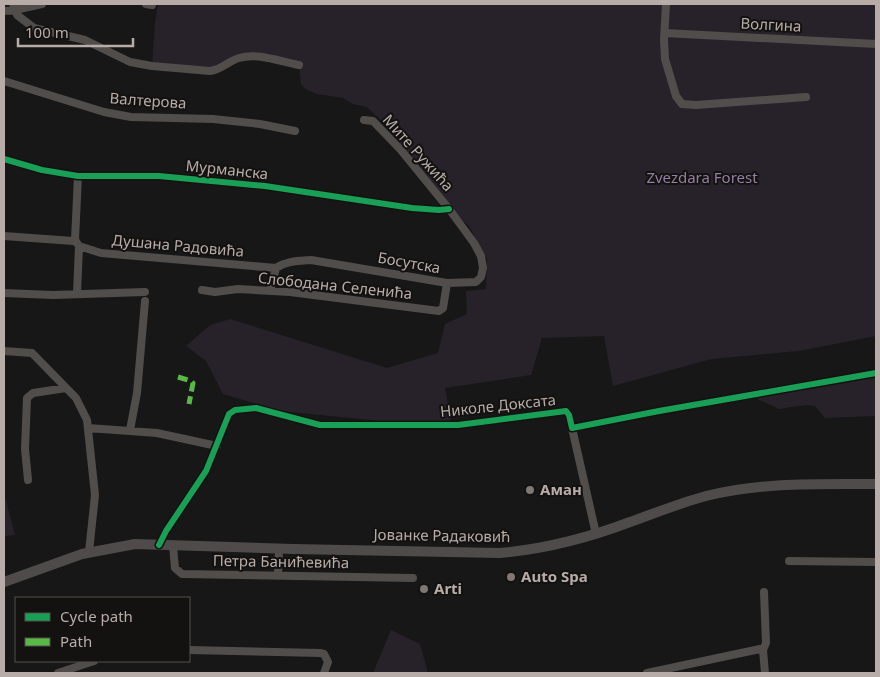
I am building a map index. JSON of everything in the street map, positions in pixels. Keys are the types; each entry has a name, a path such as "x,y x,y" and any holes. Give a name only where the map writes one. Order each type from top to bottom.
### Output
{"main road":[{"name":"Јованке Радаковић","path":"4,582 47,565 89,552 124,545 500,553 538,549 596,534 680,504 736,490 784,485 876,484"}],"street":[{"path":"4,10 42,4"},
{"path":"666,4 664,45 666,59 676,96 682,104 696,105 806,98"},
{"path":"14,7 20,18 34,28 85,40 134,63 215,70 239,57 257,56 299,66"},
{"name":"Волгина","path":"665,33 876,44"},
{"name":"Валтерова","path":"4,81 104,112 131,117 213,119 260,124 295,131"},
{"name":"Мите Ружића","path":"364,120 373,122 400,149 449,208"},
{"name":"Мурманска","path":"4,159 42,170 78,176 159,176 264,186 412,208 439,210 449,208"},
{"path":"77,294 78,176"},
{"name":"Босутска","path":"276,268 286,263 311,260 447,283 476,282 482,275 483,268 477,248 449,208"},
{"name":"Душана Радовића","path":"4,236 77,243 95,252 105,254 186,259 276,268"},
{"path":"270,291 276,268"},
{"name":"Слободана Селенића","path":"202,290 215,292 238,290 270,291 309,294 440,311 443,308 447,283"},
{"path":"4,293 145,297 137,393 130,430"},
{"path":"4,351 32,353 80,403 88,428 95,495 89,552"},
{"path":"572,428 876,373"},
{"path":"28,480 25,449 28,396 33,393 66,388"},
{"name":"Николе Доксата","path":"159,545 166,530 206,471 230,413 235,410 249,408 264,409 320,425 458,425 566,411 569,415 596,534"},
{"path":"88,428 130,430 174,436 217,446"},
{"name":"Петра Банићевића","path":"173,546 174,568 182,574 413,578"},
{"path":"278,576 280,549"},
{"path":"789,561 876,562"},
{"path":"764,592 766,643 763,650 765,673"},
{"path":"647,673 760,649 763,650"},
{"path":"190,650 320,653 324,654 328,662 324,673"},
{"path":"58,673 91,662"}],"green space":[{"name":"Zvezdara Forest","path":"158,4 876,4 876,336 799,351 711,359 613,386 604,336 542,338 531,375 445,388 451,421 381,421 281,411 223,394 206,361 186,346 210,325 230,319 387,368 438,353 445,324 467,314 466,291 486,289 487,259 469,226 460,218 384,123 367,107 353,104 343,98 317,94 307,90 301,84 299,65 245,57 219,69 152,66"},
{"path":"876,373 876,419 874,416 825,418 815,406 805,405 779,409 749,395"},
{"path":"4,493 15,535 4,536"},
{"path":"391,630 420,644 428,673 373,673"}],"marked path":[{"path":"178,377 193,383 189,404"}],"cycle path":[{"path":"4,159 42,170 78,176 159,176 265,186 412,208 449,209"},
{"path":"159,545 166,531 206,471 229,414 235,410 256,408 320,425 458,425 566,411 572,428 876,373"}],"place":[{"name":"Аман","path":"530,490"},
{"name":"Auto Spa","path":"511,577"},
{"name":"Arti","path":"424,589"}]}
